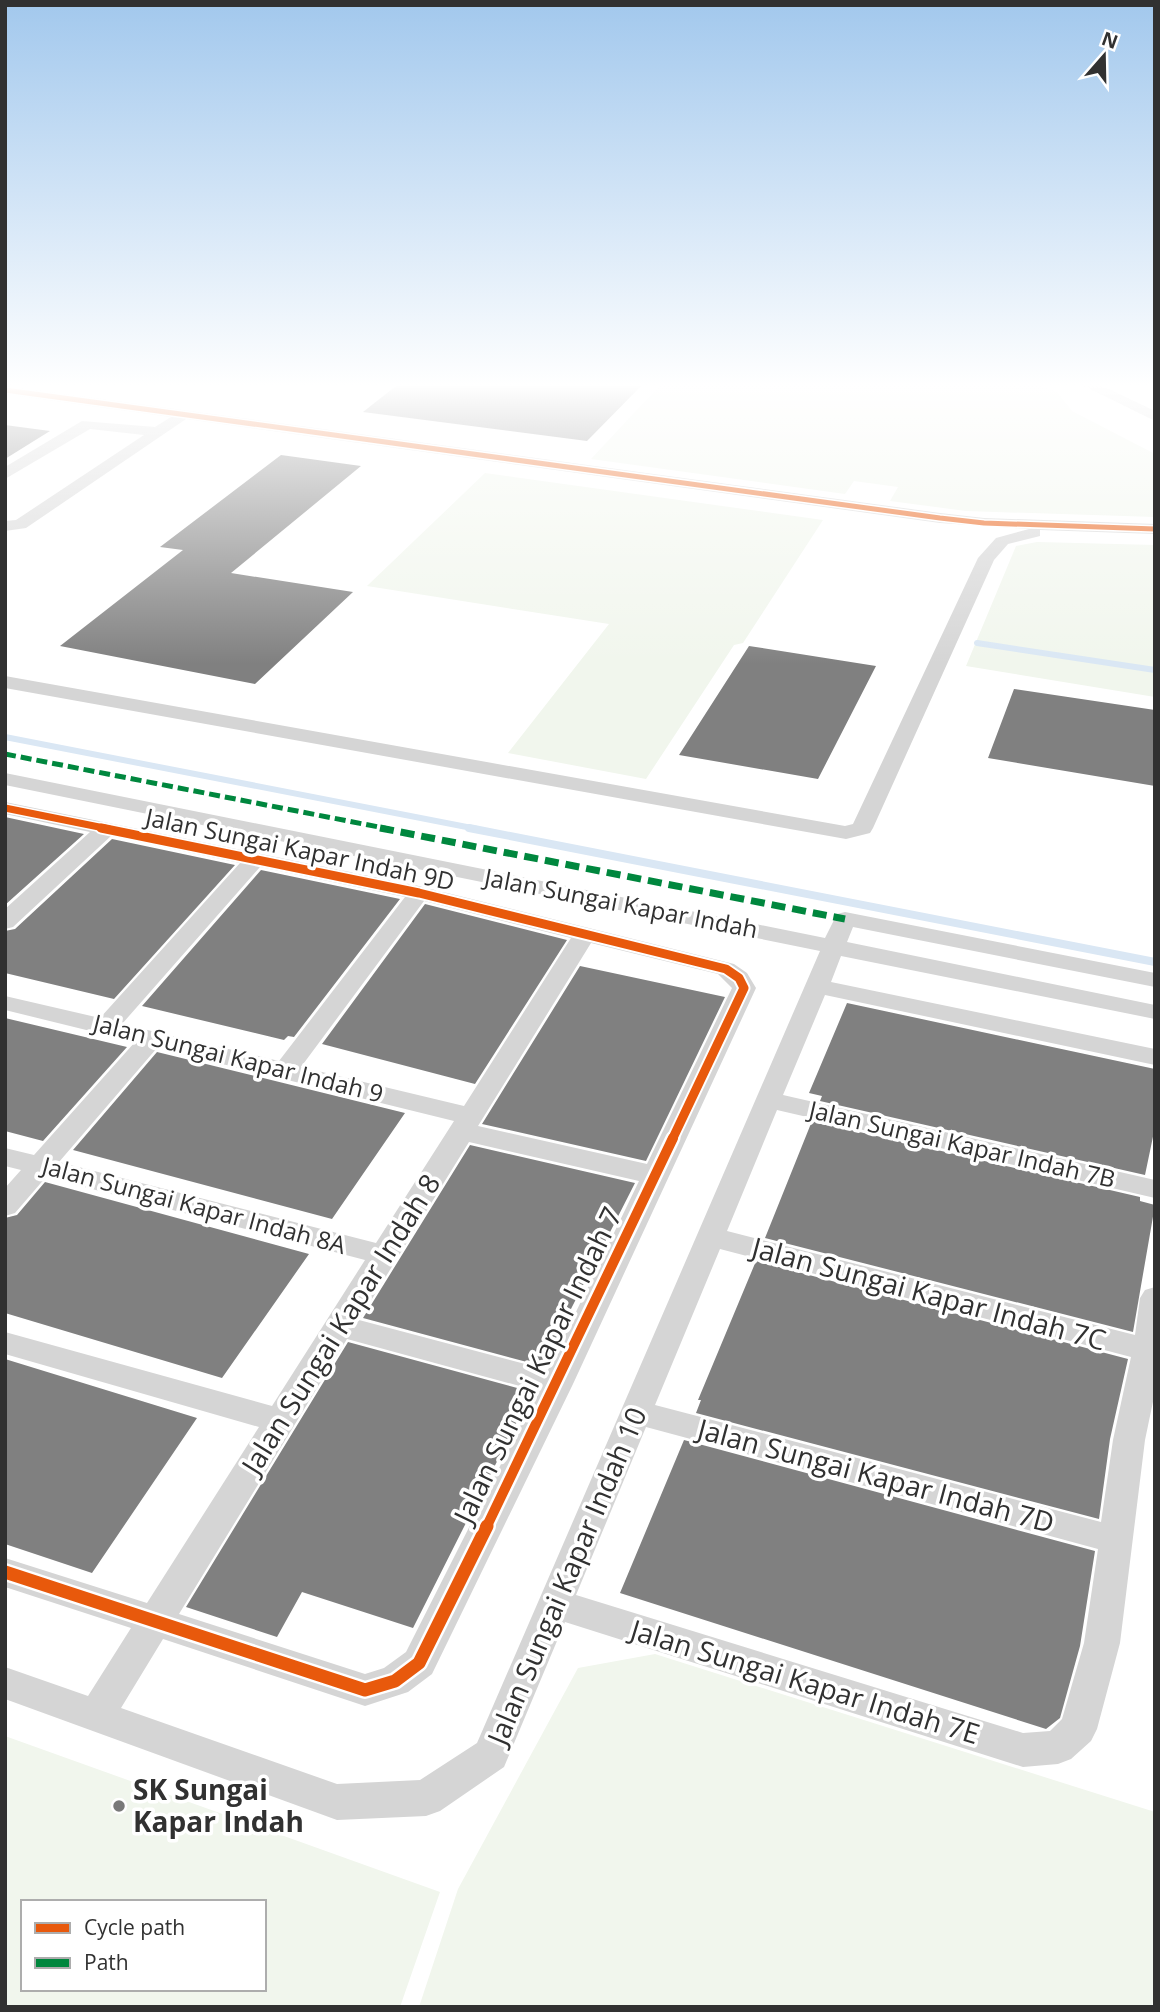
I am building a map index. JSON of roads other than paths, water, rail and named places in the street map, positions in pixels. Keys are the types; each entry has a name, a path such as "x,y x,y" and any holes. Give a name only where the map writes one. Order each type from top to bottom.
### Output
{"street":[{"path":"5,526 20,524 92,476"},
{"path":"588,476 957,528 1155,537"},
{"path":"619,476 984,523 1155,529"},
{"path":"957,528 983,545 986,558"},
{"path":"5,682 846,833 862,828 986,558 1002,541 1034,533"},
{"name":"Jalan Sungai Kapar Indah","path":"5,779 839,933 1155,980"},
{"name":"Jalan Sungai Kapar Indah 9D","path":"5,808 419,893 586,932"},
{"path":"5,922 106,829"},
{"path":"107,1027 254,860"},
{"path":"285,1071 419,893"},
{"name":"Jalan Sungai Kapar Indah 8","path":"96,1715 586,932"},
{"name":"Jalan Sungai Kapar Indah 7","path":"5,1572 365,1690 395,1681 419,1663 557,1384 744,988 739,978 726,969 586,932"},
{"name":"Jalan Sungai Kapar Indah","path":"839,933 1155,1012"},
{"name":"Jalan Sungai Kapar Indah 10","path":"5,1682 337,1802 426,1798 491,1755 553,1603 839,933"},
{"path":"817,986 1155,1057"},
{"name":"Jalan Sungai Kapar Indah 9","path":"5,1003 285,1071 654,1175"},
{"path":"5,1206 152,1038"},
{"name":"Jalan Sungai Kapar Indah 7B","path":"768,1100 1155,1189"},
{"name":"Jalan Sungai Kapar Indah 8A","path":"5,1157 383,1255"},
{"name":"Jalan Sungai Kapar Indah 7C","path":"711,1237 1148,1350"},
{"path":"1115,1540 1129,1440 1148,1350 1155,1298"},
{"path":"340,1326 557,1384"},
{"path":"5,1343 280,1421"},
{"name":"Jalan Sungai Kapar Indah 7D","path":"636,1412 1115,1540"},
{"name":"Jalan Sungai Kapar Indah 7E","path":"553,1603 1023,1750 1058,1747 1078,1729 1102,1643 1115,1540"}],"waterway":[{"path":"977,643 1155,670"},
{"path":"5,737 477,829"},
{"path":"469,828 1155,962"}],"place":[{"name":"SK Sungai Kapar Indah","path":"119,1806"}]}
